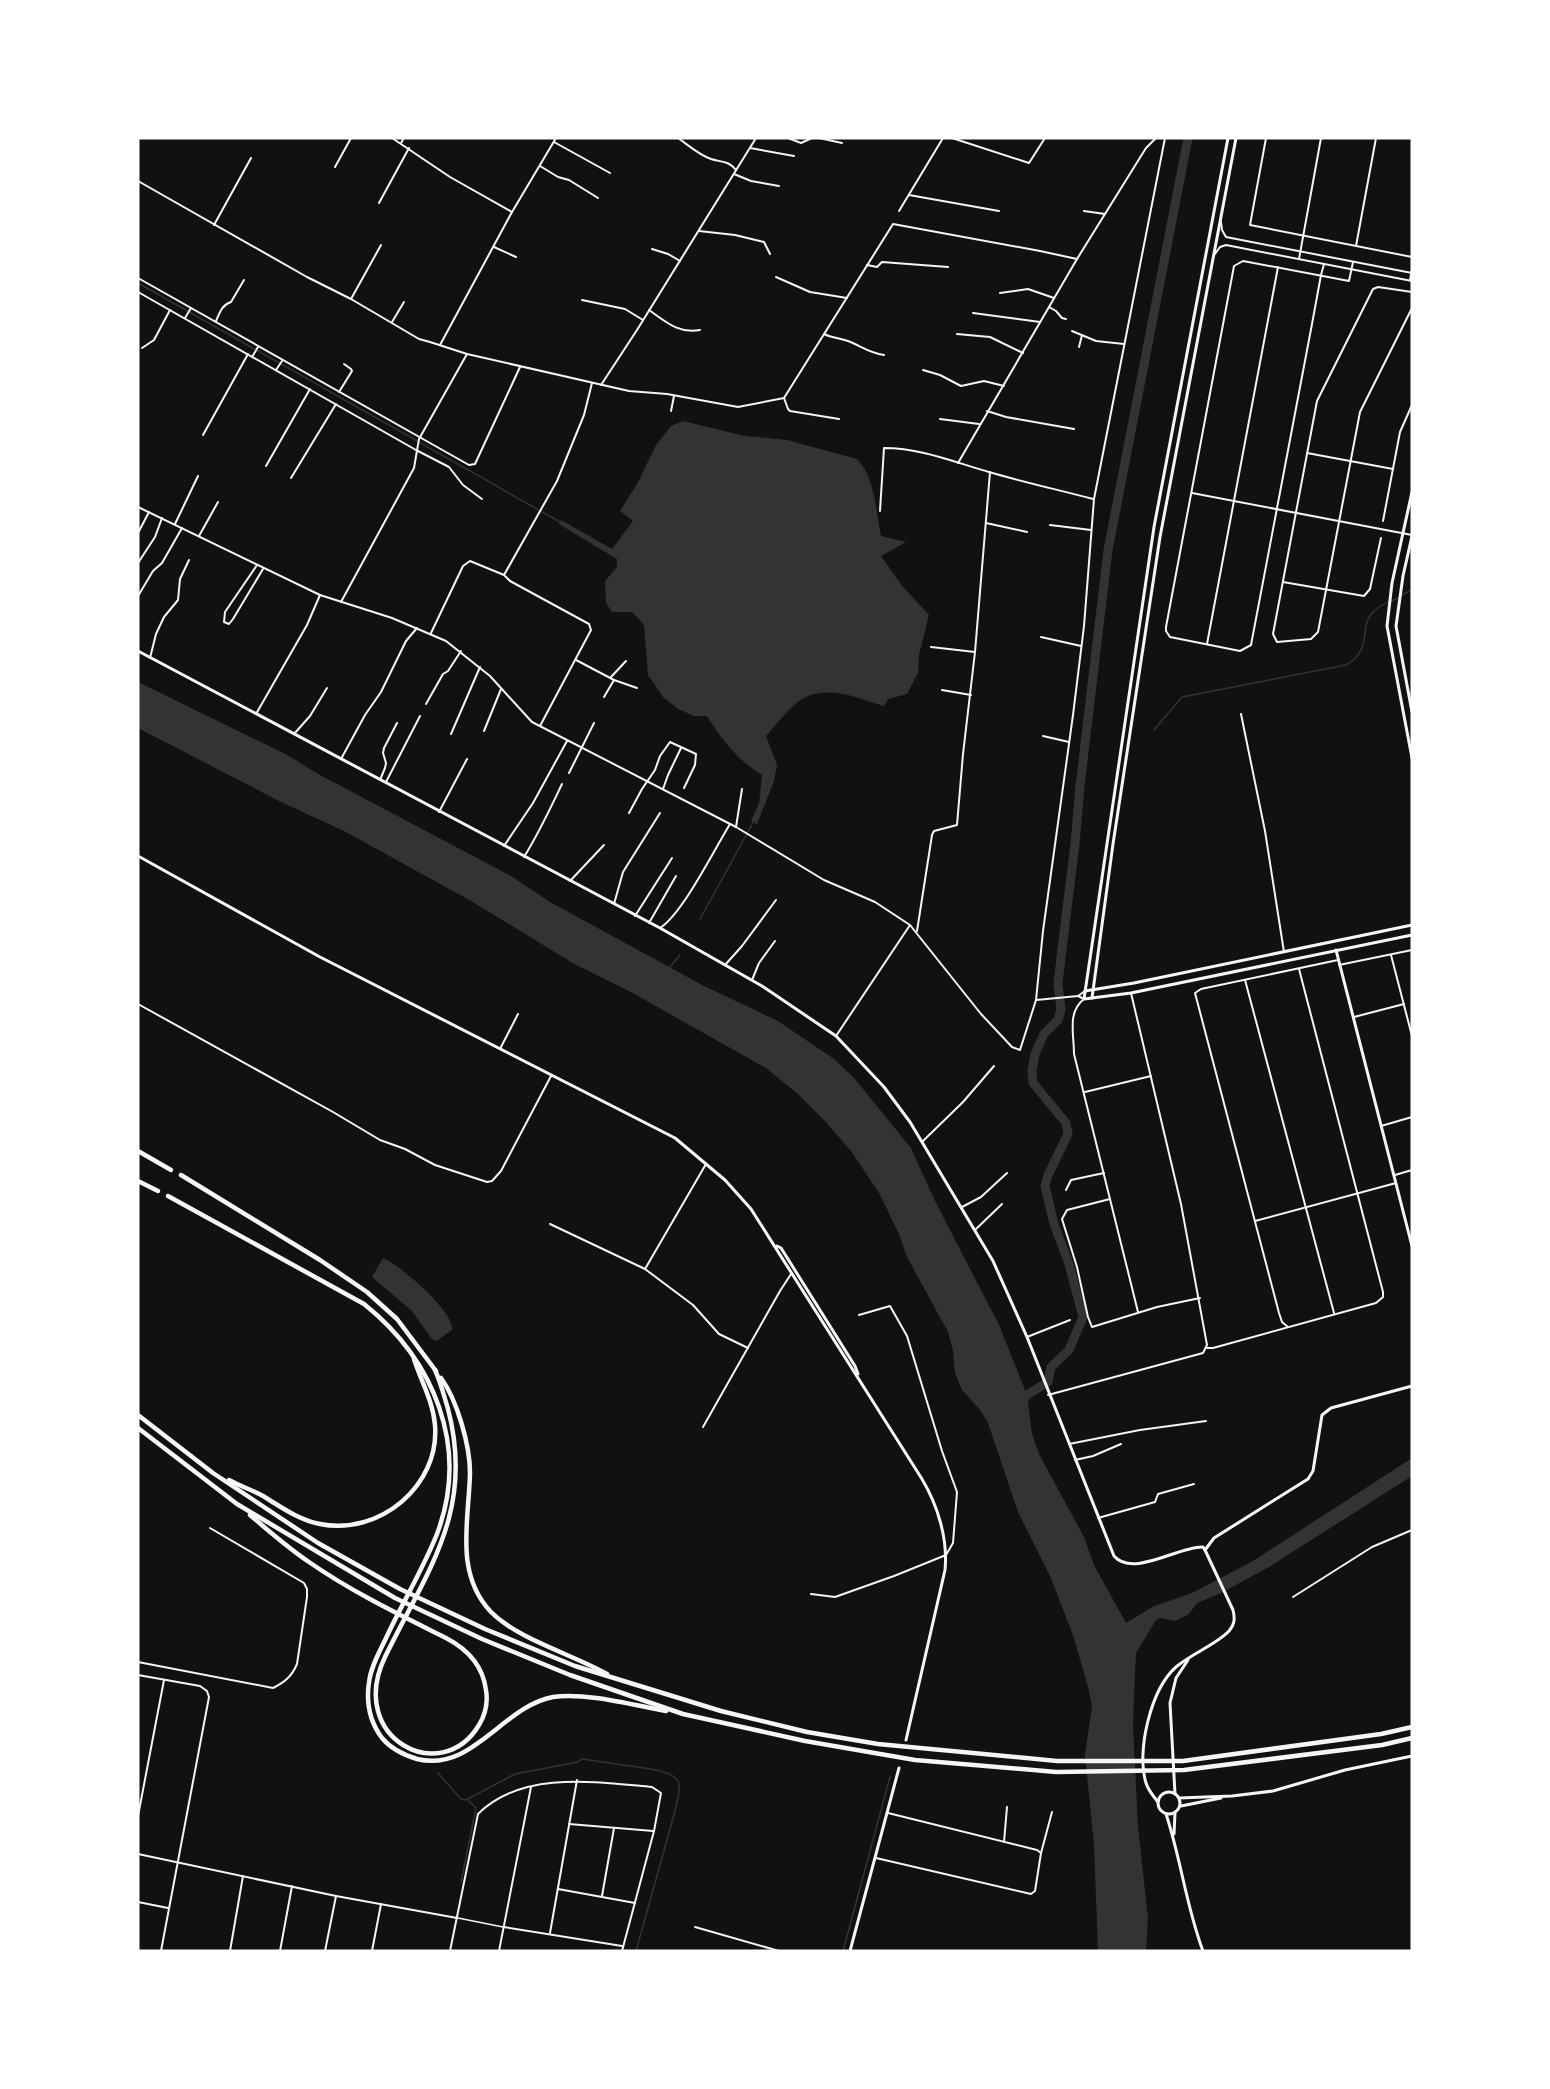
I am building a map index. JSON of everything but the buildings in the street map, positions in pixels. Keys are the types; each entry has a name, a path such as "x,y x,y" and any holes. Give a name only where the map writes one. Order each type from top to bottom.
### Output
{"highway":[{"path":"138,1151 171,1170"},
{"path":"181,1175 358,1285 397,1319 449,1389 468,1451 470,1471 466,1562 477,1592 491,1611 509,1626 586,1662 617,1680"},
{"path":"138,1181 158,1191"},
{"path":"168,1196 364,1304 412,1353 435,1394 441,1410 448,1448 448,1478 443,1512 437,1534 422,1568 389,1631 370,1677 368,1695 369,1709 382,1738 393,1748 411,1757 432,1761 452,1757 470,1748 518,1712 534,1704 553,1697 579,1696 683,1714 805,1741 915,1760 1056,1772 1184,1770 1382,1745 1412,1738"},
{"path":"213,1473 261,1495 299,1517 321,1524 367,1522 387,1513 402,1502 416,1487 429,1466 433,1453 435,1438 433,1412 412,1353"},
{"path":"138,1428 309,1562 378,1604 454,1642 470,1656 484,1678 487,1700 483,1716 471,1735 459,1745 436,1753 419,1752 397,1742 382,1725 376,1708 375,1690 382,1663 396,1635 428,1571 443,1539 451,1514 457,1468 452,1426 435,1370"},
{"path":"138,1414 213,1473 318,1543 400,1590 524,1646 617,1680 721,1711 807,1732 919,1750 1057,1761 1184,1761 1381,1734 1412,1727"},
{"path":"237,1504 347,1571 428,1614 570,1675 683,1714"}],"street":[{"path":"335,167 351,138"},
{"path":"392,138 450,177 512,212"},
{"path":"401,143 404,138"},
{"path":"440,345 512,212 556,138"},
{"path":"678,138 708,158 730,164 736,170"},
{"path":"601,385 756,138"},
{"path":"788,138 801,143 812,138"},
{"path":"819,138 842,143"},
{"path":"899,211 944,138"},
{"path":"952,138 1029,163 1045,138"},
{"path":"959,461 1077,259 1146,148 1156,138"},
{"path":"138,507 320,595 392,618 446,641 480,667 532,722 736,826 824,880 875,902 917,932 981,1014 1012,1047 1020,1050 1036,1000 1081,646 1094,499 1165,138"},
{"path":"1084,999 1154,527 1228,138"},
{"path":"1092,998 1158,549 1236,138"},
{"path":"1266,138 1251,225 1412,257"},
{"path":"1299,259 1321,138"},
{"path":"1356,246 1376,138"},
{"path":"554,142 610,173"},
{"path":"379,203 409,148"},
{"path":"750,148 794,156"},
{"path":"214,225 252,158"},
{"path":"540,166 598,198"},
{"path":"734,174 778,186"},
{"path":"138,188 140,182 419,339 467,354 629,392 674,396 738,407 784,398 893,224 1040,250 1077,259"},
{"path":"909,195 999,211"},
{"path":"1084,211 1105,214"},
{"path":"1213,256 1220,247 1226,245 1411,280 1412,271 1226,237 1222,230 1221,217"},
{"path":"699,231 735,235 764,242 770,254"},
{"path":"351,299 381,245"},
{"path":"494,246 516,257"},
{"path":"652,249 680,261"},
{"path":"1324,264 1321,275 1251,645 1240,651 1173,638 1167,634 1166,627 1233,270 1236,264 1243,261 1321,275 1349,281 1353,262"},
{"path":"867,265 877,267 882,262 948,267"},
{"path":"1207,644 1278,267"},
{"path":"776,277 810,292 847,298"},
{"path":"138,278 469,465 475,464 520,367"},
{"path":"216,322 221,310 231,302 244,280"},
{"path":"1412,292 1375,287 1319,396 1273,634 1277,642 1311,639 1318,632 1360,412 1412,308"},
{"path":"1000,293 1029,290 1054,298"},
{"path":"138,292 449,467 463,485 482,499"},
{"path":"582,300 626,309 643,320"},
{"path":"392,322 404,302"},
{"path":"1049,307 1066,319"},
{"path":"185,318 191,308"},
{"path":"142,348 154,340 170,310"},
{"path":"649,310 673,328 700,330"},
{"path":"974,313 1040,322"},
{"path":"1072,331 1096,341 1124,344"},
{"path":"824,334 834,339 845,340 872,354 884,355"},
{"path":"957,334 990,337 1023,353"},
{"path":"1079,347 1082,335"},
{"path":"252,357 258,346"},
{"path":"203,435 248,354"},
{"path":"341,602 414,468 419,438 467,354"},
{"path":"276,370 282,361"},
{"path":"339,392 352,370 344,364"},
{"path":"923,370 940,375 960,386 984,381 1004,386"},
{"path":"504,575 557,482 584,415 592,383"},
{"path":"266,466 310,389"},
{"path":"671,411 674,396"},
{"path":"784,398 790,411 839,419"},
{"path":"291,478 336,404"},
{"path":"1383,521 1400,432 1412,405"},
{"path":"987,411 1006,417 1074,429"},
{"path":"940,419 980,424"},
{"path":"880,511 884,448 928,453 1094,499"},
{"path":"1307,453 1393,469"},
{"path":"917,932 932,835 938,829 957,825 964,741 971,695 990,472"},
{"path":"175,524 198,476"},
{"path":"1412,492 1392,583 1387,626 1412,758"},
{"path":"1191,493 1412,536 1398,606 1396,636 1412,712"},
{"path":"200,536 218,502"},
{"path":"138,533 149,512"},
{"path":"138,563 155,537 162,518"},
{"path":"985,524 1027,532"},
{"path":"1050,525 1091,530"},
{"path":"138,596 153,571 162,563 182,528"},
{"path":"1282,582 1364,596 1368,593 1381,538"},
{"path":"150,658 156,634 164,617 178,600 180,579 189,560"},
{"path":"431,633 465,563 474,562 504,575 510,581 589,624 591,630 540,726"},
{"path":"257,565 225,612 224,622 229,624 233,619 264,568"},
{"path":"256,714 307,625 320,595"},
{"path":"341,759 365,715 381,692 406,641 417,628"},
{"path":"1041,637 1081,646"},
{"path":"931,646 975,652"},
{"path":"138,651 649,922 752,980 819,1022 836,1036 884,1087 923,1141 1003,1282 1114,1556 1122,1562 1132,1564 1203,1547 1227,1596 1235,1619 1233,1625 1229,1632 1175,1668 1165,1682 1155,1699 1147,1723 1144,1759 1146,1782 1159,1808 1166,1814 1174,1839 1187,1903 1203,1951"},
{"path":"426,704 443,674 448,671 460,651"},
{"path":"576,660 614,680 637,688"},
{"path":"611,677 626,661"},
{"path":"451,734 480,667"},
{"path":"604,697 614,680"},
{"path":"294,734 310,716 327,688"},
{"path":"484,731 502,688"},
{"path":"942,690 971,695"},
{"path":"1241,714 1265,831 1284,952"},
{"path":"386,783 420,716"},
{"path":"380,780 386,763 384,748 397,723"},
{"path":"568,773 594,723"},
{"path":"1043,736 1069,742"},
{"path":"504,846 533,803 568,740"},
{"path":"629,813 670,742 696,754 697,759 684,788"},
{"path":"663,789 682,747"},
{"path":"439,812 467,759"},
{"path":"524,857 540,831 562,784"},
{"path":"736,826 742,789"},
{"path":"614,904 623,872 660,813"},
{"path":"660,928 670,921 730,824"},
{"path":"570,881 604,844"},
{"path":"138,856 320,957 675,1138 724,1180 751,1209 928,1488 941,1522 946,1556 939,1601 906,1740"},
{"path":"635,916 672,858"},
{"path":"649,922 676,876"},
{"path":"725,965 776,900"},
{"path":"836,1036 910,925"},
{"path":"1078,996 1085,991 1412,925"},
{"path":"1138,1312 1074,1054 1073,1011 1077,1004 1084,999 1131,993 1412,935"},
{"path":"752,980 759,963 775,941"},
{"path":"1336,950 1412,1246"},
{"path":"1340,965 1412,950"},
{"path":"1391,955 1412,1036"},
{"path":"1288,1327 1282,1322 1279,1313 1195,997 1201,989 1338,960"},
{"path":"1207,1348 1376,1303 1383,1297 1299,969"},
{"path":"1245,980 1334,1313"},
{"path":"1048,1395 1203,1353 1207,1348 1208,1338 1181,1204 1131,993"},
{"path":"1036,1000 1072,996 1084,999"},
{"path":"138,1004 389,1145 405,1149 435,1165 486,1182 492,1181 501,1171 551,1076"},
{"path":"1353,1017 1404,1004"},
{"path":"500,1049 518,1014"},
{"path":"923,1141 963,1102 994,1066"},
{"path":"1085,1092 1151,1076"},
{"path":"1381,1126 1412,1117"},
{"path":"645,1269 706,1164"},
{"path":"1394,1176 1412,1170"},
{"path":"962,1207 981,1197 1007,1173"},
{"path":"1066,1190 1071,1180 1104,1173"},
{"path":"1255,1221 1396,1183"},
{"path":"1111,1199 1067,1210 1063,1214 1063,1225 1077,1267 1092,1327 1138,1312 1200,1298"},
{"path":"975,1230 1002,1204"},
{"path":"550,1224 645,1269 693,1305 719,1334 748,1348"},
{"path":"775,1245 781,1248 855,1366 858,1377"},
{"path":"703,1427 791,1274"},
{"path":"811,1594 835,1597 946,1556 951,1551 953,1543 957,1492 907,1336 890,1305 859,1315"},
{"path":"1026,1337 1070,1320"},
{"path":"1205,1550 1214,1538 1308,1479 1313,1471 1322,1415 1331,1408 1412,1386"},
{"path":"1069,1444 1206,1420"},
{"path":"1075,1460 1093,1456 1122,1444"},
{"path":"1098,1518 1155,1502 1158,1494 1194,1484"},
{"path":"138,1662 273,1689 294,1672 308,1589 304,1583 210,1528"},
{"path":"1293,1597 1372,1547 1412,1530"},
{"path":"1175,1794 1170,1703 1176,1678 1190,1656"},
{"path":"138,1675 205,1688 209,1697 161,1951"},
{"path":"138,1816 165,1680"},
{"path":"1180,1806 1273,1791 1345,1770 1412,1756"},
{"path":"850,1951 899,1768"},
{"path":"550,1933 577,1780"},
{"path":"450,1951 478,1814 506,1796 531,1787 577,1780 652,1787 660,1791 662,1796 622,1951"},
{"path":"499,1951 531,1787"},
{"path":"1158,1802 1164,1793 1175,1794 1179,1798 1180,1806 1175,1813 1174,1839"},
{"path":"1179,1798 1232,1796"},
{"path":"1004,1842 1008,1807"},
{"path":"876,1858 1031,1894 1035,1891 1041,1853 1052,1812"},
{"path":"888,1813 1037,1850 1041,1853"},
{"path":"1166,1814 1175,1813"},
{"path":"569,1824 654,1831"},
{"path":"601,1897 614,1827"},
{"path":"138,1854 336,1896 457,1918"},
{"path":"230,1951 243,1876"},
{"path":"280,1951 292,1886"},
{"path":"558,1889 635,1903"},
{"path":"325,1951 336,1896"},
{"path":"138,1902 168,1908"},
{"path":"373,1951 381,1904"},
{"path":"504,1927 623,1946"},
{"path":"695,1927 778,1951"}],"lane":[{"path":"457,1918 504,1927"}],"shaded area":[{"path":"683,421 745,436 787,440 857,459 868,475 881,536 906,542 881,556 903,587 929,615 919,655 918,673 907,694 888,699 884,706 850,695 826,692 815,694 794,705 766,736 777,765 774,781 757,824 751,821 759,804 762,775 731,749 707,716 694,716 678,709 663,697 648,675 644,625 632,612 612,612 606,603 605,581 617,567 617,559 559,524 561,520 612,549 633,521 620,511 637,484 656,445 671,426"},
{"path":"138,682 289,756 320,775 511,876 550,902 702,985 778,1021 834,1059 854,1078 911,1148 934,1199 999,1325 1027,1395 1032,1434 1039,1454 1084,1537 1094,1565 1126,1623 1154,1606 1192,1593 1253,1561 1412,1458 1412,1476 1269,1567 1197,1603 1189,1614 1175,1621 1160,1618 1156,1620 1136,1653 1133,1726 1138,1827 1148,1918 1146,1951 1098,1951 1094,1845 1085,1755 1092,1706 1073,1635 1050,1576 1018,1512 988,1423 981,1411 962,1390 955,1373 948,1332 907,1257 899,1234 879,1193 851,1151 799,1095 766,1068 629,991 576,965 471,901 344,831 279,801 138,728"},
{"path":"383,1258 413,1279 436,1301 451,1322 452,1330 436,1341 432,1339 411,1310 372,1277"}],"waterway":[{"path":"1020,1403 1027,1395 1048,1382 1051,1367 1069,1350 1083,1317 1069,1264 1054,1224 1045,1186 1068,1134 1066,1123 1033,1083 1032,1071 1035,1054 1044,1034 1058,1020 1061,1010 1058,984 1108,550 1188,138"},
{"path":"138,283 560,522"},
{"path":"1402,595 1412,590"},
{"path":"1154,730 1182,697 1346,665 1360,652 1366,624 1373,612 1398,598"},
{"path":"700,919 754,821"},
{"path":"669,968 680,955"},
{"path":"438,1773 461,1799 466,1800 515,1774 578,1762 582,1759 651,1769 675,1777 678,1781 679,1793 636,1951"},
{"path":"843,1951 890,1777"},
{"path":"461,1882 476,1808 468,1800"}]}
